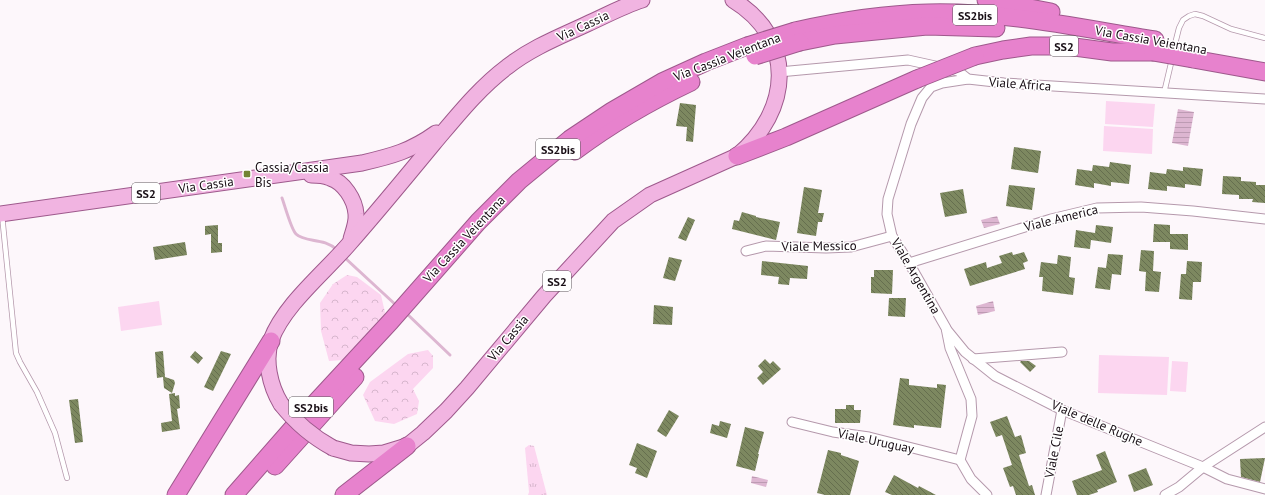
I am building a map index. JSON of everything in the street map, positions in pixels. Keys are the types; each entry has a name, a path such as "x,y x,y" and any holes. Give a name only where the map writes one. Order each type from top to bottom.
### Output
{"highway":[{"name":"SS2","path":"986,0 1117,26 1154,46"},
{"name":"Via Cassia Veientana","path":"250,495 410,308 527,188 576,150 618,122 666,93 710,73 750,52 798,37 927,26 989,27 1154,46 1193,53 1265,72"},
{"name":"SS2","path":"737,156 786,137 917,79 975,56 1031,46 1067,46 1112,52 1154,46"},
{"name":"Via Cassia Veientana","path":"1193,53 1265,60"},
{"name":"Via Cassia Veientana","path":"234,495 304,415 395,325"},
{"path":"176,495 271,341"},
{"path":"344,495 407,446"}],"main road":[{"name":"Via Cassia","path":"642,0 542,45 524,54 506,67 481,90 454,119 343,250 291,307 278,324 271,341 268,357 269,371 274,392 292,418 315,438 333,448 351,453 384,453 407,446 446,411 544,296 613,221 650,195 737,156 749,145 770,115 778,94 779,72 773,43 767,31 753,14 733,0"},
{"name":"Via Cassia","path":"1,214 362,163 386,158 405,152 422,143 454,119"},
{"name":"Via Cassia","path":"292,173 320,175 331,178 340,184 349,194 354,205 356,215 343,250"}],"street":[{"name":"Viale Africa","path":"779,72 908,60 958,71 968,80 1265,99"},
{"name":"Viale Argentina","path":"960,460 972,416 970,399 950,348 946,328 909,262 892,236 887,214 888,198 911,124 922,98 931,87 942,83 968,80"},
{"name":"Viale America","path":"909,262 1051,219 1097,208 1141,207 1265,219"},
{"name":"Viale Messico","path":"746,251 766,246 826,248 851,247 892,236"},
{"name":"Viale delle Rughe","path":"946,328 973,359 995,376 1062,410 1203,466 1227,479 1265,489"},
{"path":"973,359 1062,352"},
{"name":"Viale Cile","path":"1046,495 1062,410"},
{"name":"Viale Uruguay","path":"792,422 833,432 869,438 960,460"},
{"path":"1165,495 1179,487 1203,466 1265,427"},
{"path":"960,460 971,479 987,495"}],"lane":[{"path":"1164,92 1179,28 1183,20 1189,16 1195,14 1203,16 1231,29 1265,38"},
{"path":"1,214 16,353 37,392 55,433 66,478"}],"green space":[{"path":"1106,101 1155,104 1153,127 1105,124"},
{"path":"1104,126 1153,129 1152,154 1103,151"},
{"path":"347,275 357,277 381,295 386,317 343,360 329,361 321,331 320,303 333,284"},
{"path":"159,301 162,325 121,331 118,307"},
{"path":"428,350 433,356 433,368 413,389 419,401 417,414 394,424 375,421 363,395 370,382 408,354"},
{"path":"1099,355 1169,357 1167,395 1098,393"},
{"path":"1172,361 1188,362 1186,392 1170,391"},
{"path":"529,445 534,446 547,495 528,495 525,448"}],"shaded area":[{"path":"1178,109 1194,112 1188,146 1172,143"},
{"path":"997,216 1000,224 984,228 981,220"},
{"path":"993,301 995,311 978,315 976,306"},
{"path":"752,476 768,480 766,487 751,483"}],"building":[{"path":"680,103 696,105 693,142 686,141 687,127 676,126"},
{"path":"1014,147 1041,151 1038,173 1011,169"},
{"path":"1110,162 1131,165 1129,184 1111,182 1111,186 1094,183 1094,188 1075,185 1077,169 1092,171 1093,165 1109,167"},
{"path":"1183,167 1203,169 1201,186 1185,184 1185,188 1167,186 1167,191 1148,189 1150,172 1166,174 1167,169 1183,171"},
{"path":"1223,176 1241,177 1241,181 1256,182 1256,185 1265,185 1265,203 1252,202 1253,199 1239,199 1239,195 1222,194"},
{"path":"1009,185 1035,188 1032,210 1006,206"},
{"path":"804,187 822,190 818,213 824,213 822,222 818,222 816,236 797,233"},
{"path":"963,189 967,213 945,217 940,193"},
{"path":"742,212 756,217 780,222 776,240 732,229 734,220 739,221"},
{"path":"688,217 695,220 686,241 678,238"},
{"path":"1154,224 1170,225 1170,234 1188,234 1188,250 1170,249 1170,242 1153,242"},
{"path":"218,225 218,243 222,243 222,252 211,253 211,234 205,235 205,226"},
{"path":"1096,225 1113,227 1111,243 1091,240 1090,249 1074,247 1076,230 1095,233"},
{"path":"185,242 187,255 155,260 153,247"},
{"path":"1141,250 1154,251 1153,271 1161,272 1159,292 1145,291 1146,272 1139,271"},
{"path":"1012,252 1013,255 1024,252 1028,261 1023,263 1025,269 970,286 964,269 986,262 987,268 1002,263 999,256"},
{"path":"1108,254 1123,255 1121,275 1112,274 1110,290 1095,288 1098,267 1106,268"},
{"path":"1058,255 1071,257 1069,277 1075,278 1073,295 1042,291 1043,277 1039,277 1041,262 1057,264"},
{"path":"669,257 682,260 675,281 663,278"},
{"path":"762,261 808,266 807,279 790,278 789,285 778,284 779,277 761,275"},
{"path":"1187,261 1202,262 1201,282 1193,282 1192,300 1179,299 1181,274 1186,274"},
{"path":"874,270 893,270 892,294 871,293 871,277 874,277"},
{"path":"889,298 906,298 905,317 888,316"},
{"path":"654,305 673,307 672,325 653,324"},
{"path":"163,351 165,377 174,380 175,383 172,393 164,388 163,377 157,378 155,352"},
{"path":"195,351 203,358 198,364 190,357"},
{"path":"221,351 231,354 213,391 204,387"},
{"path":"765,359 770,364 773,361 781,369 763,385 757,378 763,372 758,366"},
{"path":"1029,361 1036,366 1030,372 1020,362"},
{"path":"900,378 909,379 909,385 937,388 937,384 946,385 941,428 914,425 914,428 893,425"},
{"path":"175,393 175,396 179,395 180,408 177,409 180,429 162,432 161,423 172,421 169,394"},
{"path":"78,399 83,442 75,443 69,400"},
{"path":"846,405 854,405 854,410 861,410 860,423 835,423 835,409 846,409"},
{"path":"669,410 679,416 666,437 657,431"},
{"path":"1007,416 1015,437 1021,435 1026,453 1019,455 1029,486 1032,485 1035,495 1016,495 1013,486 1010,487 1003,468 1012,465 1002,435 996,437 990,422"},
{"path":"720,421 731,424 727,438 710,433 712,424 719,426"},
{"path":"745,427 764,432 755,471 736,466"},
{"path":"637,443 657,451 647,478 635,473 637,468 629,465"},
{"path":"828,450 841,453 841,455 859,461 850,495 825,495 817,493"},
{"path":"1105,451 1117,482 1089,495 1077,495 1072,481 1102,470 1096,455"},
{"path":"1265,458 1260,482 1241,477 1240,459"},
{"path":"1146,468 1153,485 1134,492 1128,475"},
{"path":"894,475 918,488 919,486 936,495 892,495 885,492"}],"waterway":[{"path":"282,198 290,223 296,234 300,237 326,243 337,250"},
{"path":"344,257 397,306"},
{"path":"405,312 450,355"}],"place":[{"name":"Cassia/Cassia Bis","path":"247,174"}]}
